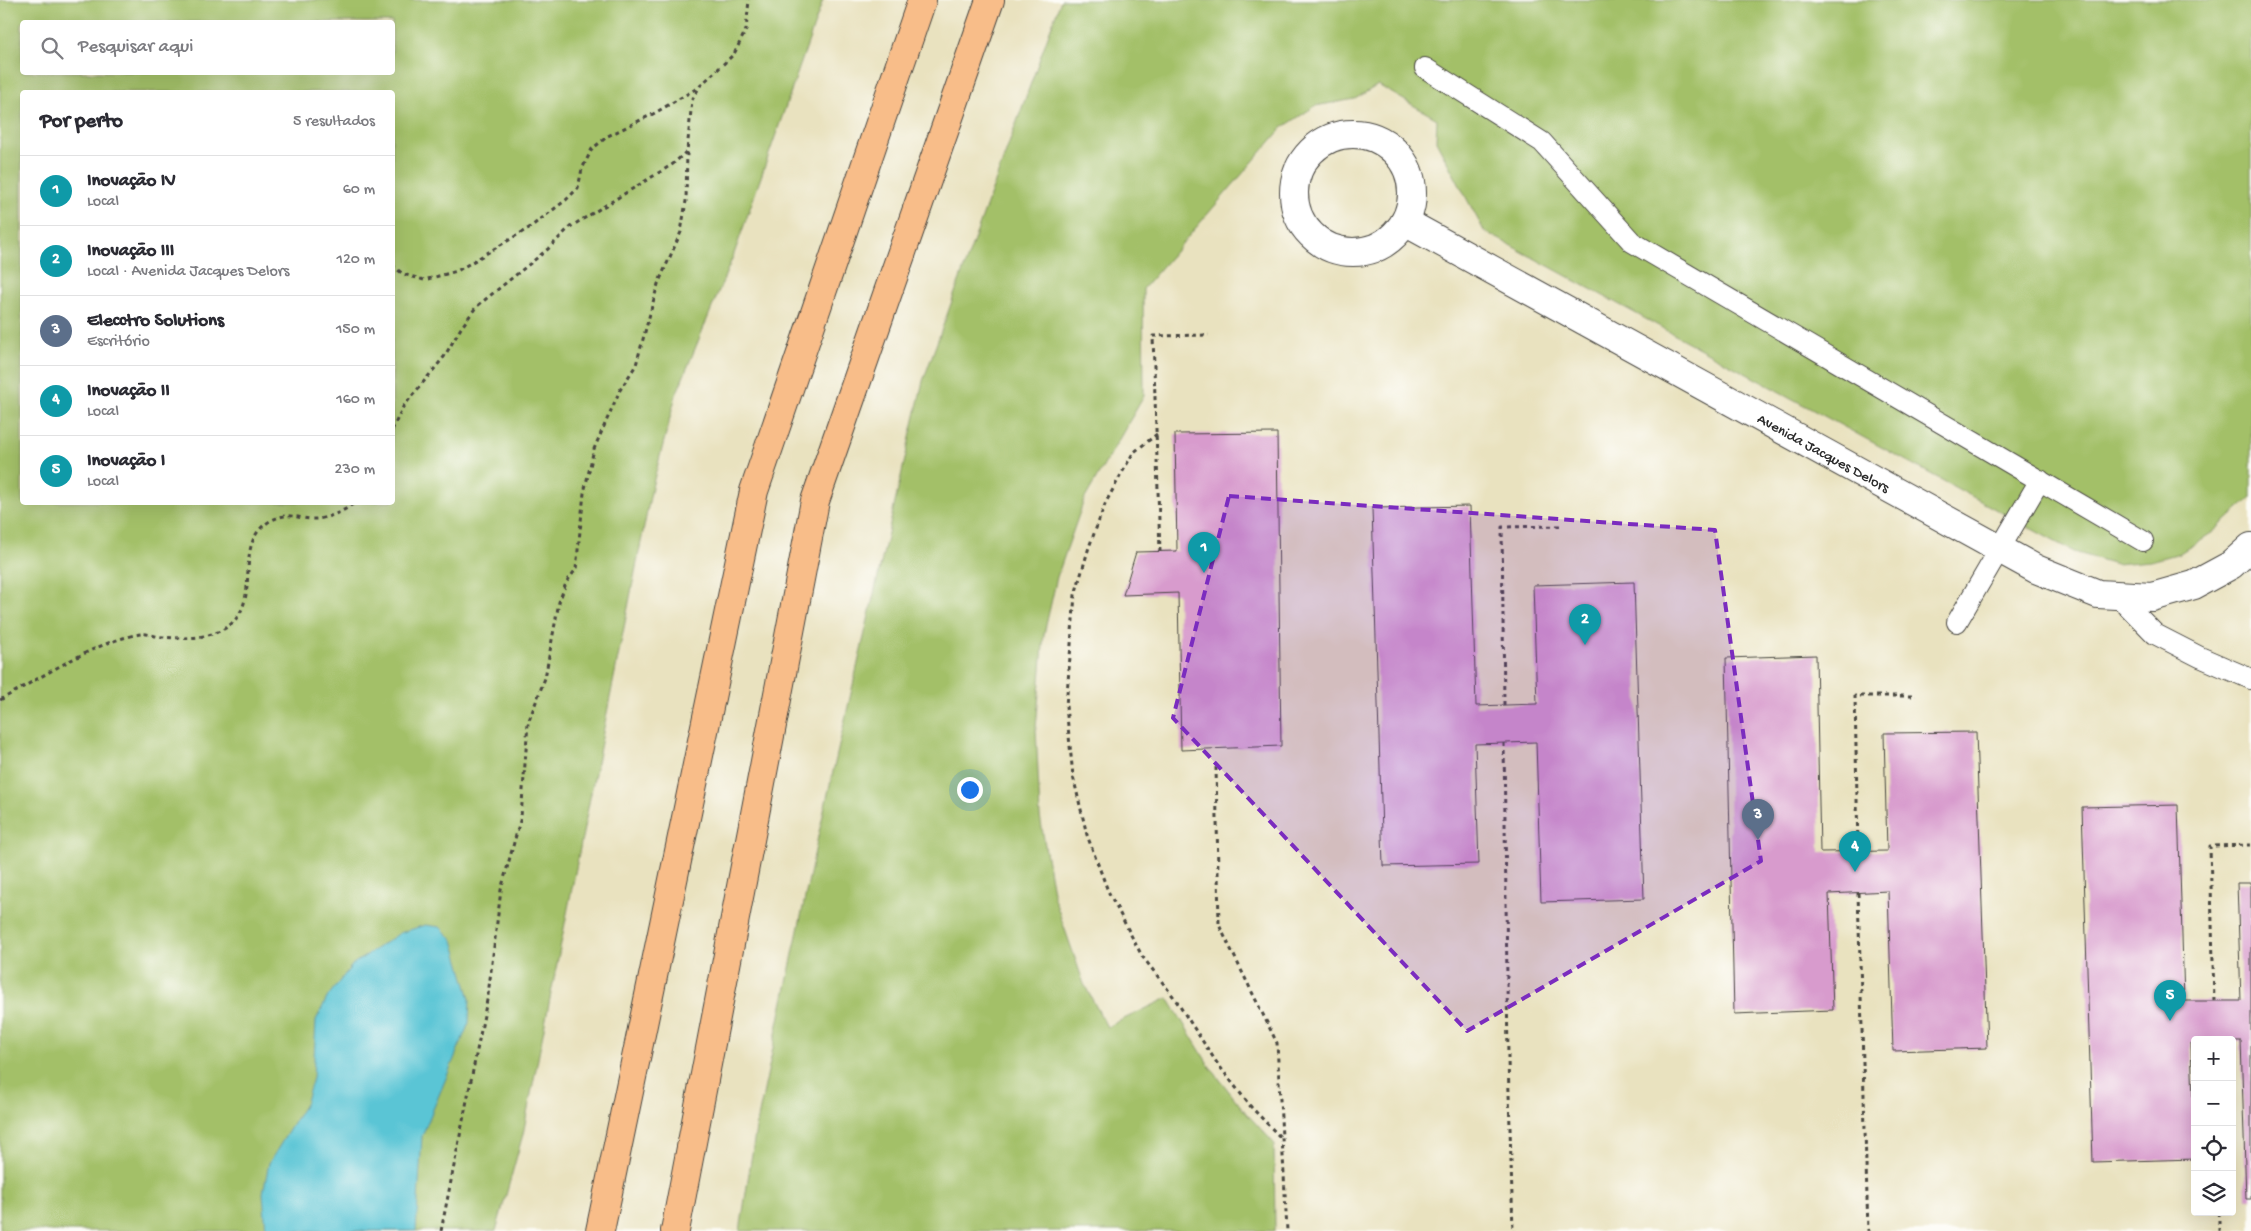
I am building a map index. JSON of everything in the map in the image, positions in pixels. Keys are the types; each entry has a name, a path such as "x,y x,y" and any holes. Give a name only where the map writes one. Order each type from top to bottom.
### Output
{"main road":[{"path":"600,1231 754,491 922,0"},
{"path":"675,1231 815,501 990,0"}],"street":[{"path":"1353,133 1369,135 1383,141 1397,153 1407,168 1412,186 1411,204 1405,222 1395,236 1381,246 1365,252 1347,252 1331,248 1316,239 1304,227 1296,211 1293,195 1295,178 1300,164 1310,151 1322,141 1337,135 1353,133"},
{"name":"Avenida Jacques Delors","path":"1405,222 2036,569 2098,594 2152,597 2194,585 2231,565 2251,547"}],"lane":[{"path":"1425,68 1542,142 1632,242 2143,541"},
{"path":"1957,622 2040,480"},
{"path":"2118,596 2155,634 2200,657 2251,679"}],"path":[{"path":"395,267 403,274 424,280 457,271 529,228 566,200 578,188 582,169 592,150 608,136 653,114 700,86 734,54 746,30 748,0"},
{"path":"441,1231 488,995 501,890 521,817 528,723 545,678 559,602 566,582 576,569 580,548 584,493 594,449 620,390 636,366 658,284 681,232 686,201 687,152 692,100 700,86"},
{"path":"395,424 403,407 444,357 476,307 548,249 570,227 673,164 687,152"},
{"path":"1160,552 1153,336 1209,336"},
{"path":"1157,434 1133,453 1106,502 1089,547 1076,595 1066,706 1073,776 1087,835 1108,891 1142,956 1173,996 1217,1064 1251,1107 1282,1139"},
{"path":"0,700 91,651 117,641 142,634 162,637 212,635 232,623 244,608 248,588 248,560 253,536 269,522 289,514 309,519 324,518 351,505"},
{"path":"1504,705 1502,527 1560,526"},
{"path":"1858,852 1855,696 1916,696"},
{"path":"1504,743 1508,1059 1513,1231"},
{"path":"1216,768 1219,925 1277,1043 1286,1231"},
{"path":"2214,1001 2210,846 2251,845"},
{"path":"1858,893 1868,1231"},
{"path":"2219,1216 2219,1231"}],"highlighted area":[{"path":"1229,496 1715,530 1761,861 1467,1031 1173,718"}],"green space":[{"path":"0,0 823,0 734,254 676,395 652,487 523,1134 496,1231 0,1231"},
{"path":"1061,0 2251,0 2251,498 2213,532 2180,553 2151,561 2116,564 2074,552 1484,231 1436,141 1437,119 1378,85 1355,99 1315,106 1282,128 1143,289 1144,396 1084,500 1057,577 1044,634 1036,728 1040,816 1054,898 1084,984 1107,1027 1168,998 1210,1067 1246,1113 1274,1143 1275,1231 740,1231 756,1128 817,841 923,381"}],"water":[{"path":"425,925 440,927 453,940 470,999 469,1023 422,1136 416,1231 266,1231 263,1193 269,1163 305,1104 313,1078 316,1020 328,996 353,964 400,933"}],"building":[{"path":"1277,433 1281,746 1181,750 1178,593 1123,595 1136,552 1177,551 1175,434"},
{"path":"1470,506 1476,706 1537,704 1533,585 1634,582 1644,899 1541,902 1536,742 1475,744 1479,864 1383,866 1372,508"},
{"path":"1816,655 1820,852 1887,851 1884,733 1976,732 1987,1048 1893,1051 1888,891 1829,894 1833,1010 1734,1014 1726,658"},
{"path":"2178,805 2184,1001 2241,1001 2237,883 2251,883 2251,1199 2246,1199 2241,1041 2236,1041 2236,1036 2191,1036 2191,1159 2093,1162 2082,807"}],"place":[{"name":"Inovação IV","path":"1204,573"},
{"name":"Inovação III","path":"1585,645"},
{"name":"Elecctro Solutions","path":"1758,840"},
{"name":"Inovação II","path":"1855,872"},
{"name":"Inovação I","path":"2170,1021"}]}
